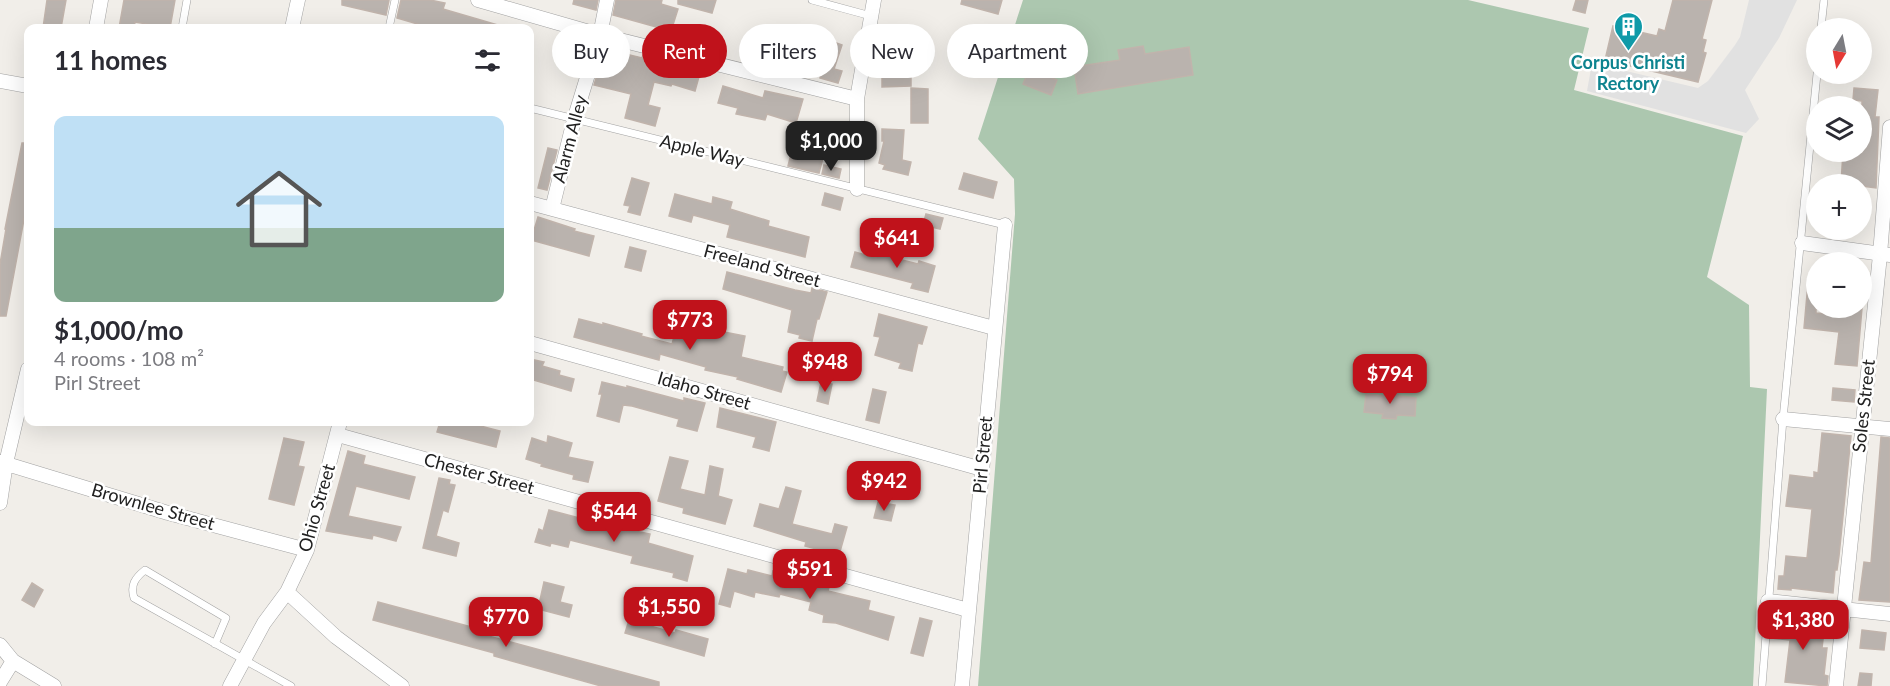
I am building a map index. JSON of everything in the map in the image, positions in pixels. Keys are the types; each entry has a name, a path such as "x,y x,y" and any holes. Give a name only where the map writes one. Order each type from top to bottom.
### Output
{"street":[{"path":"97,24 101,0"},
{"path":"293,24 298,0"},
{"path":"478,0 562,24"},
{"name":"Alarm Alley","path":"602,24 607,0"},
{"path":"857,189 857,99 874,0"},
{"path":"630,42 857,99"},
{"name":"Alarm Alley","path":"552,209 587,78"},
{"path":"0,81 24,85"},
{"name":"Soles Street","path":"1836,686 1863,427 1885,255 1890,126"},
{"name":"Freeland Street","path":"534,204 994,328"},
{"name":"Pirl Street","path":"962,686 1005,225"},
{"path":"1802,243 1885,255"},
{"name":"Idaho Street","path":"534,344 982,469"},
{"path":"0,503 3,463 24,387"},
{"path":"1783,419 1890,429"},
{"name":"Ohio Street","path":"231,686 264,623 287,592 307,550 339,428"},
{"name":"Chester Street","path":"339,428 968,610"},
{"name":"Brownlee Street","path":"3,463 168,513 307,550"},
{"path":"287,592 336,637 402,686"},
{"path":"1768,601 1890,614"},
{"path":"0,645 13,661 54,686"},
{"path":"0,682 13,661"}],"lane":[{"path":"183,24 187,0"},
{"path":"389,24 395,0"},
{"path":"812,0 871,16"},
{"path":"1822,18 1824,0"},
{"path":"1762,686 1783,419 1816,84"},
{"name":"Apple Way","path":"534,109 1005,225"},
{"path":"215,644 226,618 145,570 136,578 132,589 134,598 215,644 291,686"}],"green space":[{"path":"1023,0 1468,0 1589,28 1574,90 1743,136 1707,277 1749,305 1750,387 1767,389 1753,686 978,686 1015,214 1014,179 978,139 998,78 1088,78 1088,24 1015,24"}],"shaded area":[{"path":"1749,0 1797,0 1779,38 1745,90 1759,119 1746,133 1587,91 1592,63 1698,88 1708,81 1740,37"}],"building":[{"path":"47,0 66,0 62,24 44,24"},
{"path":"124,0 175,0 171,24 135,22 135,24 120,24"},
{"path":"342,0 389,0 386,15 342,5"},
{"path":"401,0 430,0 445,3 443,9 495,24 418,24 397,18"},
{"path":"574,0 598,0 596,10 573,4"},
{"path":"616,0 662,0 661,4 678,9 673,24 646,24 613,15"},
{"path":"678,0 716,0 712,13 678,4"},
{"path":"962,0 1002,0 998,14 961,4"},
{"path":"1576,0 1588,0 1585,13 1573,10"},
{"path":"1673,0 1712,0 1702,39 1706,40 1703,52 1706,53 1698,82 1605,60 1613,26 1657,36 1659,29 1665,31"},
{"path":"838,44 842,45 838,57"},
{"path":"1143,46 1145,54 1189,47 1193,75 1078,94 1076,78 1088,78 1088,65 1120,60 1118,50"},
{"path":"630,55 642,58 642,78 699,78 695,91 672,84 671,86 654,82 648,105 660,108 655,126 625,118 631,94 594,85 596,78 630,78"},
{"path":"838,70 842,71 838,83 820,78 838,78"},
{"path":"882,78 911,78 911,86 882,87"},
{"path":"1026,78 1057,80 1051,95 1023,84"},
{"path":"723,86 763,98 765,91 803,99 796,123 767,114 765,120 736,114 738,108 718,103"},
{"path":"911,88 928,89 928,123 911,123"},
{"path":"1854,88 1878,90 1875,117 1879,117 1876,188 1872,187 1872,174 1842,174 1842,162 1872,162 1872,96 1853,96"},
{"path":"882,129 904,130 902,160 911,162 908,175 883,169 885,165 879,163 884,141 882,141"},
{"path":"22,143 24,143 24,219 6,316 0,316 0,264"},
{"path":"548,148 557,150 547,190 538,188"},
{"path":"812,151 824,154 819,173 788,166 791,154 810,159"},
{"path":"824,165 841,169 839,178 822,174"},
{"path":"964,173 997,182 993,198 959,189"},
{"path":"632,178 649,183 640,215 628,212 630,206 624,205"},
{"path":"825,193 843,198 840,210 822,205"},
{"path":"675,194 712,204 713,197 732,202 730,209 769,221 768,226 809,237 805,257 727,237 730,225 693,215 691,222 669,216"},
{"path":"926,214 943,218 940,229 923,225"},
{"path":"538,217 594,236 589,256 534,241"},
{"path":"630,247 646,251 641,271 625,267"},
{"path":"855,252 876,258 878,252 918,264 919,261 935,266 928,292 911,288 913,283 851,267"},
{"path":"727,272 795,290 811,293 812,288 827,292 812,341 788,332 792,310 723,289"},
{"path":"1806,306 1806,318 1861,318 1857,366 1835,364 1839,332 1804,328"},
{"path":"879,314 927,327 922,344 918,343 912,371 899,368 901,363 875,355 880,337 874,336"},
{"path":"579,319 603,325 603,323 672,344 676,330 702,337 705,325 720,329 719,331 745,336 741,357 783,367 782,371 787,372 781,392 660,354 659,360 574,337"},
{"path":"534,360 544,362 542,366 560,371 559,375 574,379 571,391 534,380"},
{"path":"602,382 684,401 684,398 705,403 697,431 677,426 679,419 632,406 623,405 619,422 597,416"},
{"path":"821,382 832,384 828,404 817,401"},
{"path":"1833,388 1855,390 1854,402 1832,400"},
{"path":"873,389 886,392 879,423 866,420"},
{"path":"1385,392 1416,398 1415,416 1397,415 1396,419 1382,418 1383,414 1364,412 1366,394 1384,396"},
{"path":"720,408 776,422 769,451 753,447 756,437 717,427"},
{"path":"439,426 481,426 500,431 496,447 437,432"},
{"path":"1822,433 1851,436 1833,593 1791,588 1791,590 1778,589 1779,576 1784,576 1786,556 1807,558 1812,509 1786,506 1790,475 1814,478 1814,472 1818,473"},
{"path":"548,436 572,443 568,457 593,462 588,482 573,479 574,475 541,466 542,464 526,459 532,438 547,443"},
{"path":"1881,437 1890,438 1890,602 1859,600 1864,562 1871,563"},
{"path":"284,438 304,442 298,466 304,467 294,505 269,499"},
{"path":"348,451 365,456 363,464 415,477 409,499 356,486 348,516 401,527 396,541 373,535 372,539 326,531"},
{"path":"670,457 688,461 680,489 705,495 710,466 723,469 718,496 732,500 725,524 683,513 684,508 658,501"},
{"path":"439,478 450,480 449,484 455,485 448,512 443,510 436,536 459,543 456,556 423,548"},
{"path":"786,487 801,491 792,524 832,534 835,524 847,527 839,555 805,546 806,542 754,526 760,504 779,509"},
{"path":"878,502 895,505 891,521 874,518"},
{"path":"549,510 650,534 648,543 693,556 687,581 673,577 674,573 631,563 633,556 570,540 568,547 535,542 539,529 543,531"},
{"path":"728,569 747,574 748,570 772,576 773,571 800,577 829,587 828,591 870,601 868,610 894,617 888,640 836,623 823,622 824,615 809,610 811,602 780,594 779,597 755,592 754,597 734,591 730,607 719,604"},
{"path":"544,582 564,587 560,602 572,605 569,617 538,609"},
{"path":"32,583 43,590 34,607 22,600"},
{"path":"378,602 479,629 477,633 659,682 659,686 601,686 494,656 494,653 373,620"},
{"path":"920,618 932,621 923,656 911,653"},
{"path":"1773,619 1812,621 1812,624 1820,625 1819,630 1824,631 1822,648 1827,648 1824,675 1828,676 1827,686 1785,682 1790,640 1772,638"},
{"path":"629,620 675,633 676,630 708,639 704,656 625,633"},
{"path":"1862,630 1886,633 1884,650 1860,648"},
{"path":"1860,673 1872,674 1871,686 1858,686"}],"place":[{"name":"Corpus Christi Rectory","path":"1628,52"}]}
